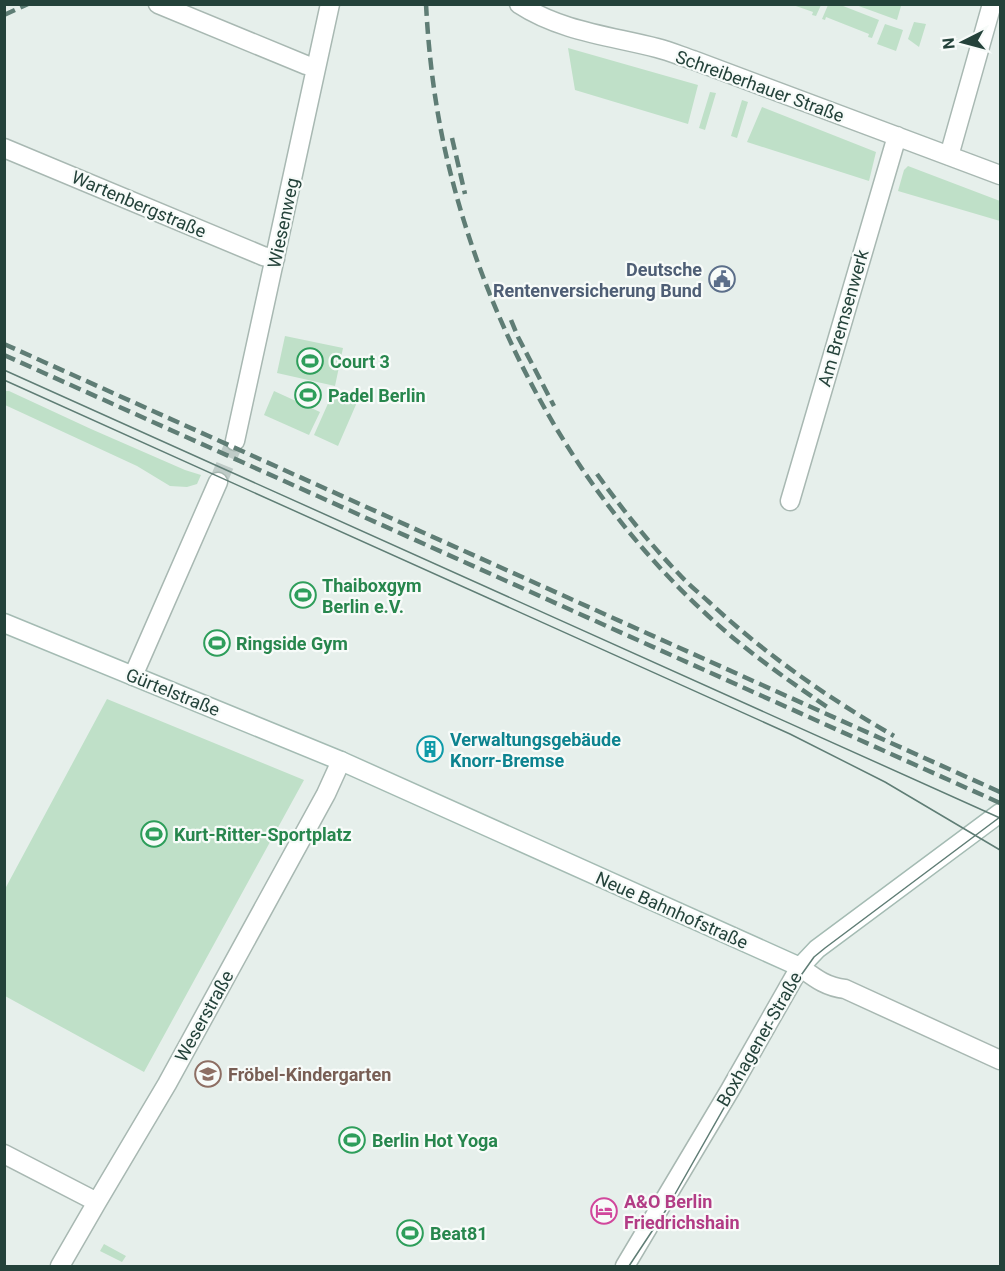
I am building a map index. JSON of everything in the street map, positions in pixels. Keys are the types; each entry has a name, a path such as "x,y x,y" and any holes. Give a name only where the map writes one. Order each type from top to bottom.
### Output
{"street":[{"path":"158,4 316,68"},
{"name":"Wiesenweg","path":"235,441 330,4"},
{"name":"Schreiberhauer Straße","path":"519,4 550,22 657,48 694,60 1000,175"},
{"path":"949,156 992,4"},
{"name":"Am Bremsenwerk","path":"790,501 897,136"},
{"name":"Wartenbergstraße","path":"4,148 274,259"},
{"path":"133,676 218,482"},
{"name":"Gürtelstraße","path":"4,623 341,761"},
{"name":"Neue Bahnhofstraße","path":"341,761 800,968 818,981 834,988 844,989 1000,1060"},
{"name":"Weserstraße","path":"60,1266 167,1084 320,804 341,761"},
{"name":"Boxhagener Straße","path":"625,1266 800,968 817,949 1000,813"},
{"path":"4,1154 97,1202"}],"green space":[{"path":"838,4 879,20 872,38 868,37 869,34 826,17 825,20 822,19 828,5"},
{"path":"894,4 901,6 897,20 856,5"},
{"path":"793,5 821,5 816,16 812,15 813,12"},
{"path":"914,22 926,24 919,47 908,39"},
{"path":"885,24 903,30 896,51 877,44"},
{"path":"568,48 698,85 688,124 575,90"},
{"path":"710,92 716,93 705,130 699,128"},
{"path":"742,100 748,102 737,138 731,136"},
{"path":"762,107 876,152 869,181 747,142"},
{"path":"908,166 1000,201 1000,221 898,191 904,170"},
{"name":"Court 3","path":"285,336 343,348 335,386 277,373"},
{"path":"334,390 358,400 338,446 314,435"},
{"path":"5,391 201,475 197,484 187,487 170,486 137,466 5,405"},
{"path":"274,391 320,412 309,435 264,415"},
{"name":"Kurt-Ritter-Sportplatz","path":"107,699 304,780 144,1072 5,996 5,889"},
{"path":"104,1244 126,1256 122,1262 100,1251"}],"tunnel":[{"path":"218,482 235,441"}],"tram line":[{"path":"4,370 1000,818"},
{"path":"4,380 790,734 885,782 1000,850"},
{"path":"629,1266 666,1210 792,988 814,957 1000,817"}],"railway":[{"path":"4,15 28,4"},
{"path":"426,4 438,114 452,179 470,239 492,299 518,357 548,414 581,468 619,519 660,567 704,612 749,651 830,709"},
{"path":"452,138 465,194"},
{"path":"511,320 554,406"},
{"path":"4,344 1000,792"},
{"path":"4,355 1000,803"},
{"path":"597,474 636,526 668,562 730,621 798,674 894,736"}],"place":[{"name":"Deutsche Rentenversicherung Bund","path":"722,279"},
{"name":"Court 3","path":"310,361"},
{"name":"Padel Berlin","path":"308,395"},
{"name":"Thaiboxgym Berlin e.V.","path":"303,595"},
{"name":"Ringside Gym","path":"217,643"},
{"name":"Verwaltungsgebäude Knorr-Bremse","path":"430,749"},
{"name":"Kurt-Ritter-Sportplatz","path":"154,834"},
{"name":"Fröbel-Kindergarten","path":"208,1074"},
{"name":"Berlin Hot Yoga","path":"352,1140"},
{"name":"A&O Berlin Friedrichshain","path":"604,1211"},
{"name":"Beat81","path":"410,1233"}]}
